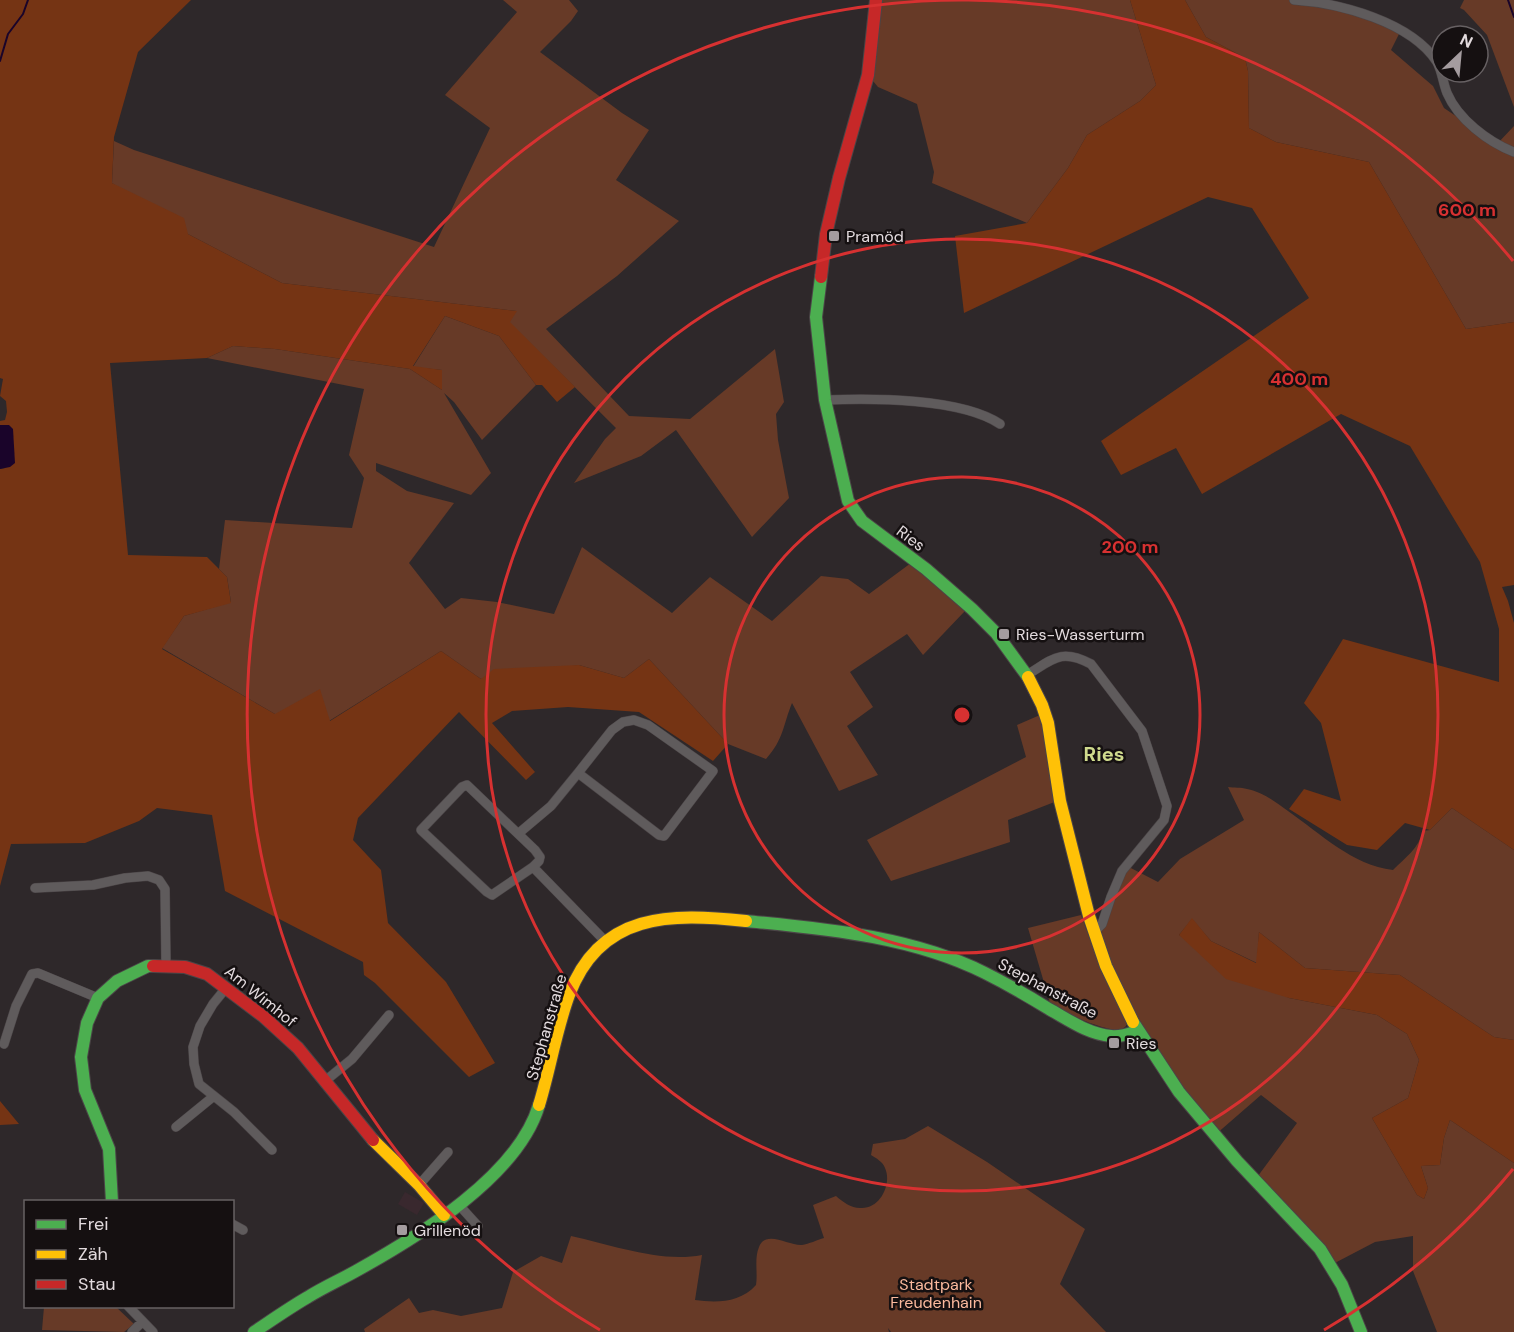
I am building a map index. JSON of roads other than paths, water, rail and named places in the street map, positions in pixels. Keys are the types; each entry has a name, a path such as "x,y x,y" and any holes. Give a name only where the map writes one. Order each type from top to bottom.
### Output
{"street":[{"name":"Ries","path":"876,0 868,75 839,178 823,253 816,317 825,400 848,501 862,521 954,591 996,633 1027,675 1038,694 1048,723 1060,801 1094,932 1106,966 1138,1031 1179,1092 1237,1161 1320,1249 1342,1285 1361,1332"},
{"path":"1294,0 1329,5 1385,23 1413,37 1423,45 1438,65 1447,92 1460,113 1488,138 1514,152"},
{"path":"825,400 866,398 962,408 987,416 1000,424"},
{"path":"1027,675 1065,655 1080,658 1091,664 1142,731 1167,806 1164,820 1122,872 1102,924 1094,932"},
{"path":"519,833 551,806 612,730 623,722 634,720 648,725 712,771 664,836 659,835 578,773"},
{"path":"467,785 519,833 540,857 532,867 492,895 421,830 462,787 467,785"},
{"path":"532,867 605,941"},
{"path":"35,888 93,885 148,876 159,880 165,889 166,964"},
{"name":"Stephanstraße","path":"254,1332 300,1301 395,1248 444,1215 502,1168 524,1139 536,1117 574,982 582,966 605,941 638,923 663,918 728,919 829,930 892,942 963,962 1077,1025 1096,1033 1122,1036 1138,1031"},
{"name":"Am Wimhof","path":"112,1200 109,1149 85,1090 81,1057 87,1023 98,998 117,981 148,966 166,964 207,974 298,1048 371,1138 419,1185 444,1215"},
{"path":"4,1044 16,1006 32,974 38,973 98,998"},
{"path":"226,988 200,1026 193,1047 199,1084 272,1150"},
{"path":"325,1081 352,1059 389,1015"},
{"path":"176,1127 214,1096"},
{"path":"419,1185 448,1152"},
{"path":"458,1204 478,1226"},
{"path":"234,1225 243,1230"},
{"path":"130,1308 153,1332"},
{"path":"132,1332 142,1322"}],"waterway":[{"path":"0,61 8,34 23,14 28,0"},
{"path":"1508,0 1514,17"}],"place":[{"name":"Pramöd","path":"834,236"},
{"name":"Ries-Wasserturm","path":"1004,634"},
{"name":"Ries","path":"1114,1043"},
{"name":"Grillenöd","path":"402,1230"}],"district":[{"name":"Ries","path":"1104,754"}],"park label":[{"name":"Stadtpark Freudenhain","path":"936,1293"}]}
